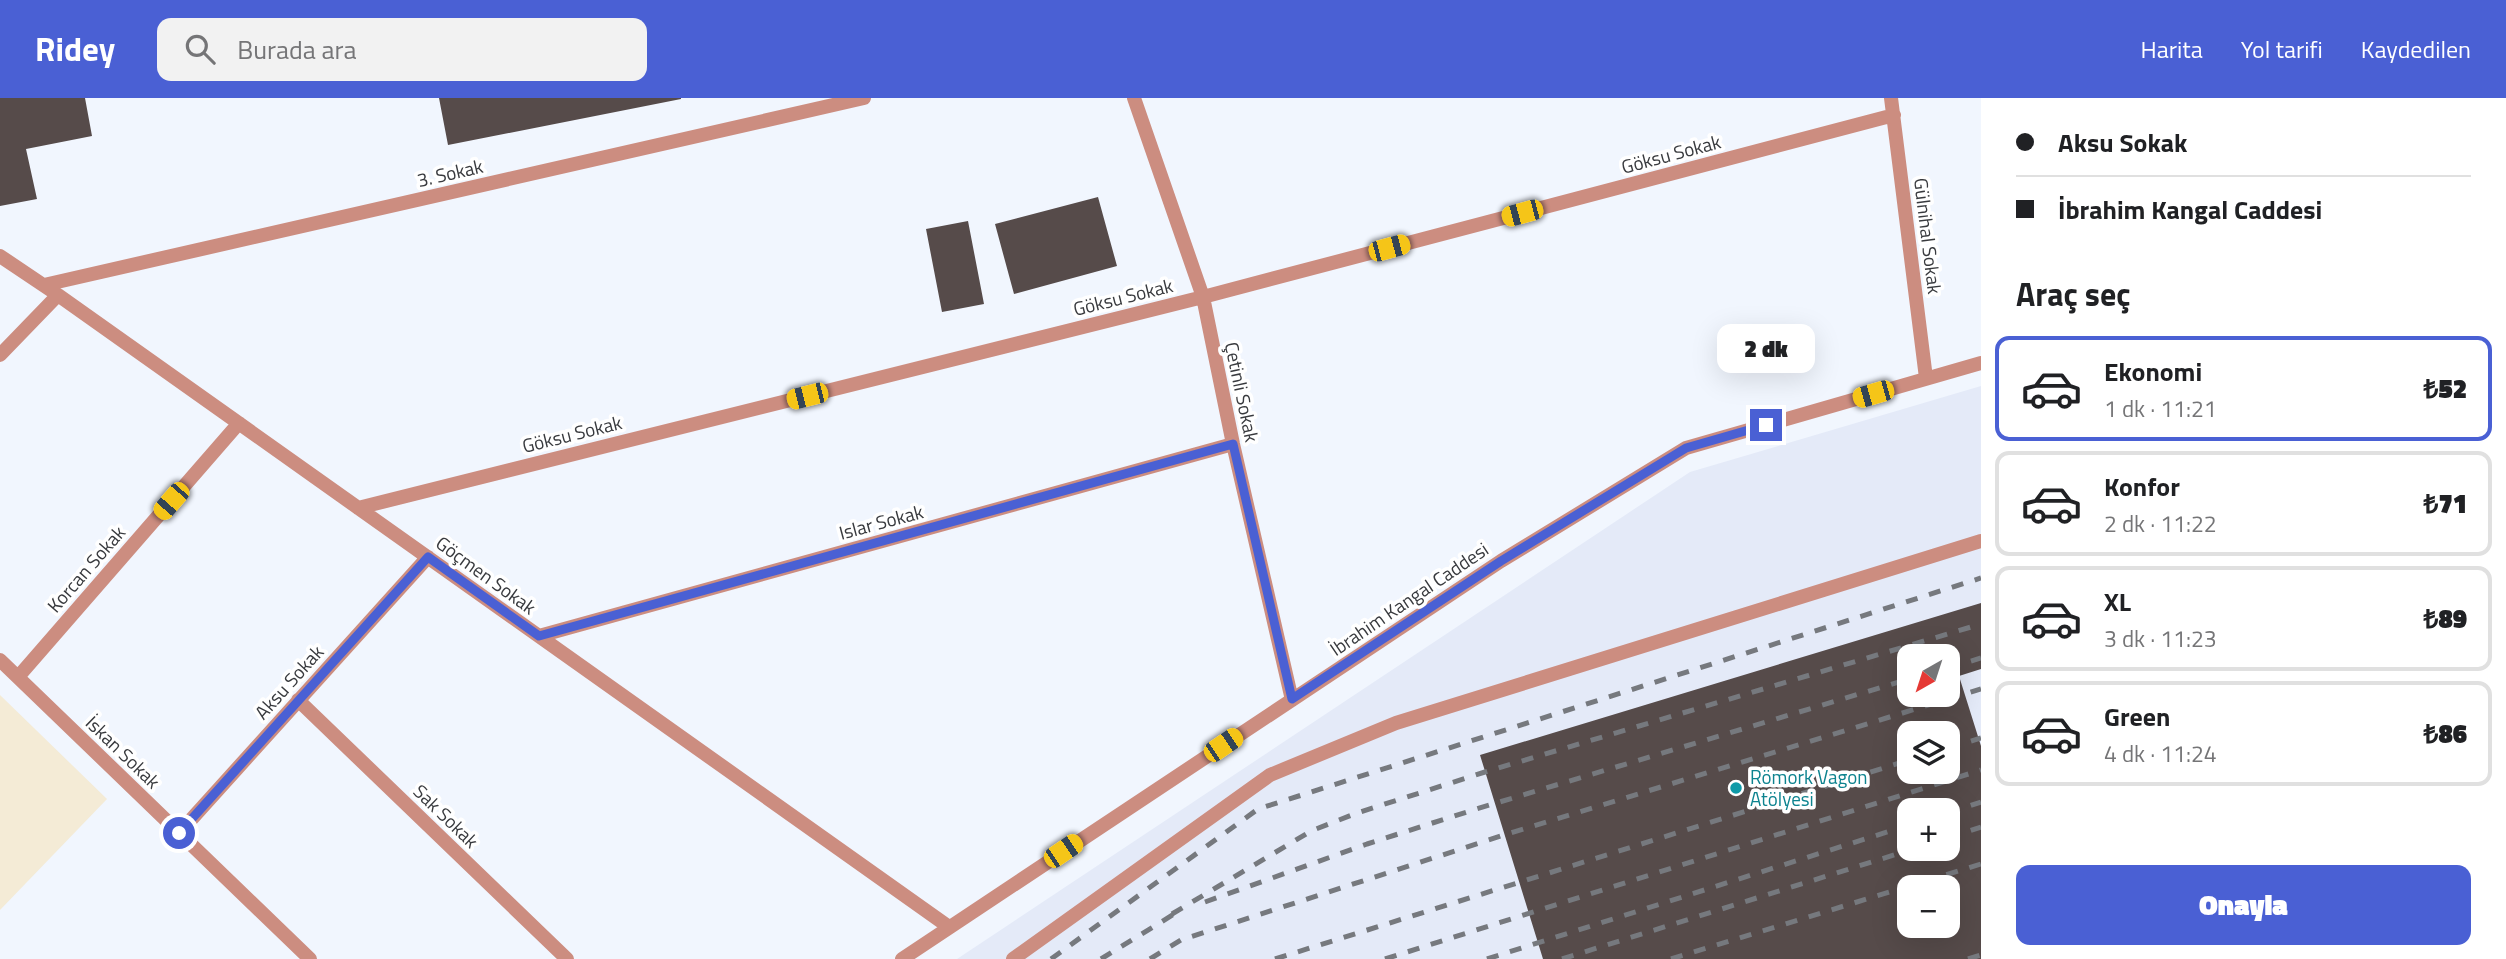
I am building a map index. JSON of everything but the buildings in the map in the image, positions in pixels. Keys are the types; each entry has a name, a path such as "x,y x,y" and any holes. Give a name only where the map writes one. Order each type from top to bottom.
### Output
{"street":[{"name":"3. Sokak","path":"44,285 864,98"},
{"name":"Çetinli Sokak","path":"1134,98 1203,297 1233,444 1292,699"},
{"name":"Gülnihal Sokak","path":"1892,98 1926,379"},
{"name":"Göksu Sokak","path":"358,508 1203,297 1894,115"},
{"name":"Göçmen Sokak","path":"0,256 949,927"},
{"path":"0,355 58,295"},
{"name":"İbrahim Kangal Caddesi","path":"902,959 1501,561 1686,448 1981,363"},
{"name":"Korcan Sokak","path":"18,677 239,423"},
{"name":"Islar Sokak","path":"539,636 1233,444"},
{"path":"1013,959 1270,775 1396,723 1981,541"},
{"name":"Aksu Sokak","path":"179,833 428,557"},
{"name":"İskan Sokak","path":"0,660 310,959"},
{"name":"Sak Sokak","path":"299,700 568,959"}],"shaded area":[{"path":"1981,386 1981,959 957,959 1690,472"},
{"path":"0,695 107,799 0,910"}],"railway":[{"path":"1051,959 1258,809 1981,578"},
{"path":"1172,914 1311,831 1357,813 1485,772 1981,624"},
{"path":"1960,664 1981,658"},
{"path":"1205,902 1367,844 1473,810 1897,683"},
{"path":"1150,959 1181,940 1504,835 1981,689"},
{"path":"1960,744 1981,738"},
{"path":"1275,959 1897,764"},
{"path":"1385,959 1981,770"},
{"path":"1960,809 1981,802"},
{"path":"1960,834 1981,827"},
{"path":"1487,959 1897,829"},
{"path":"1562,959 1897,854"},
{"path":"1671,959 1981,864"},
{"path":"1101,959 1179,911"},
{"path":"1968,959 1981,955"}],"place":[{"name":"Römork Vagon Atölyesi","path":"1736,788"}],"route":[{"path":"179,833 428,557 539,636 1233,444 1292,699 1501,561 1686,448 1766,425"}]}
